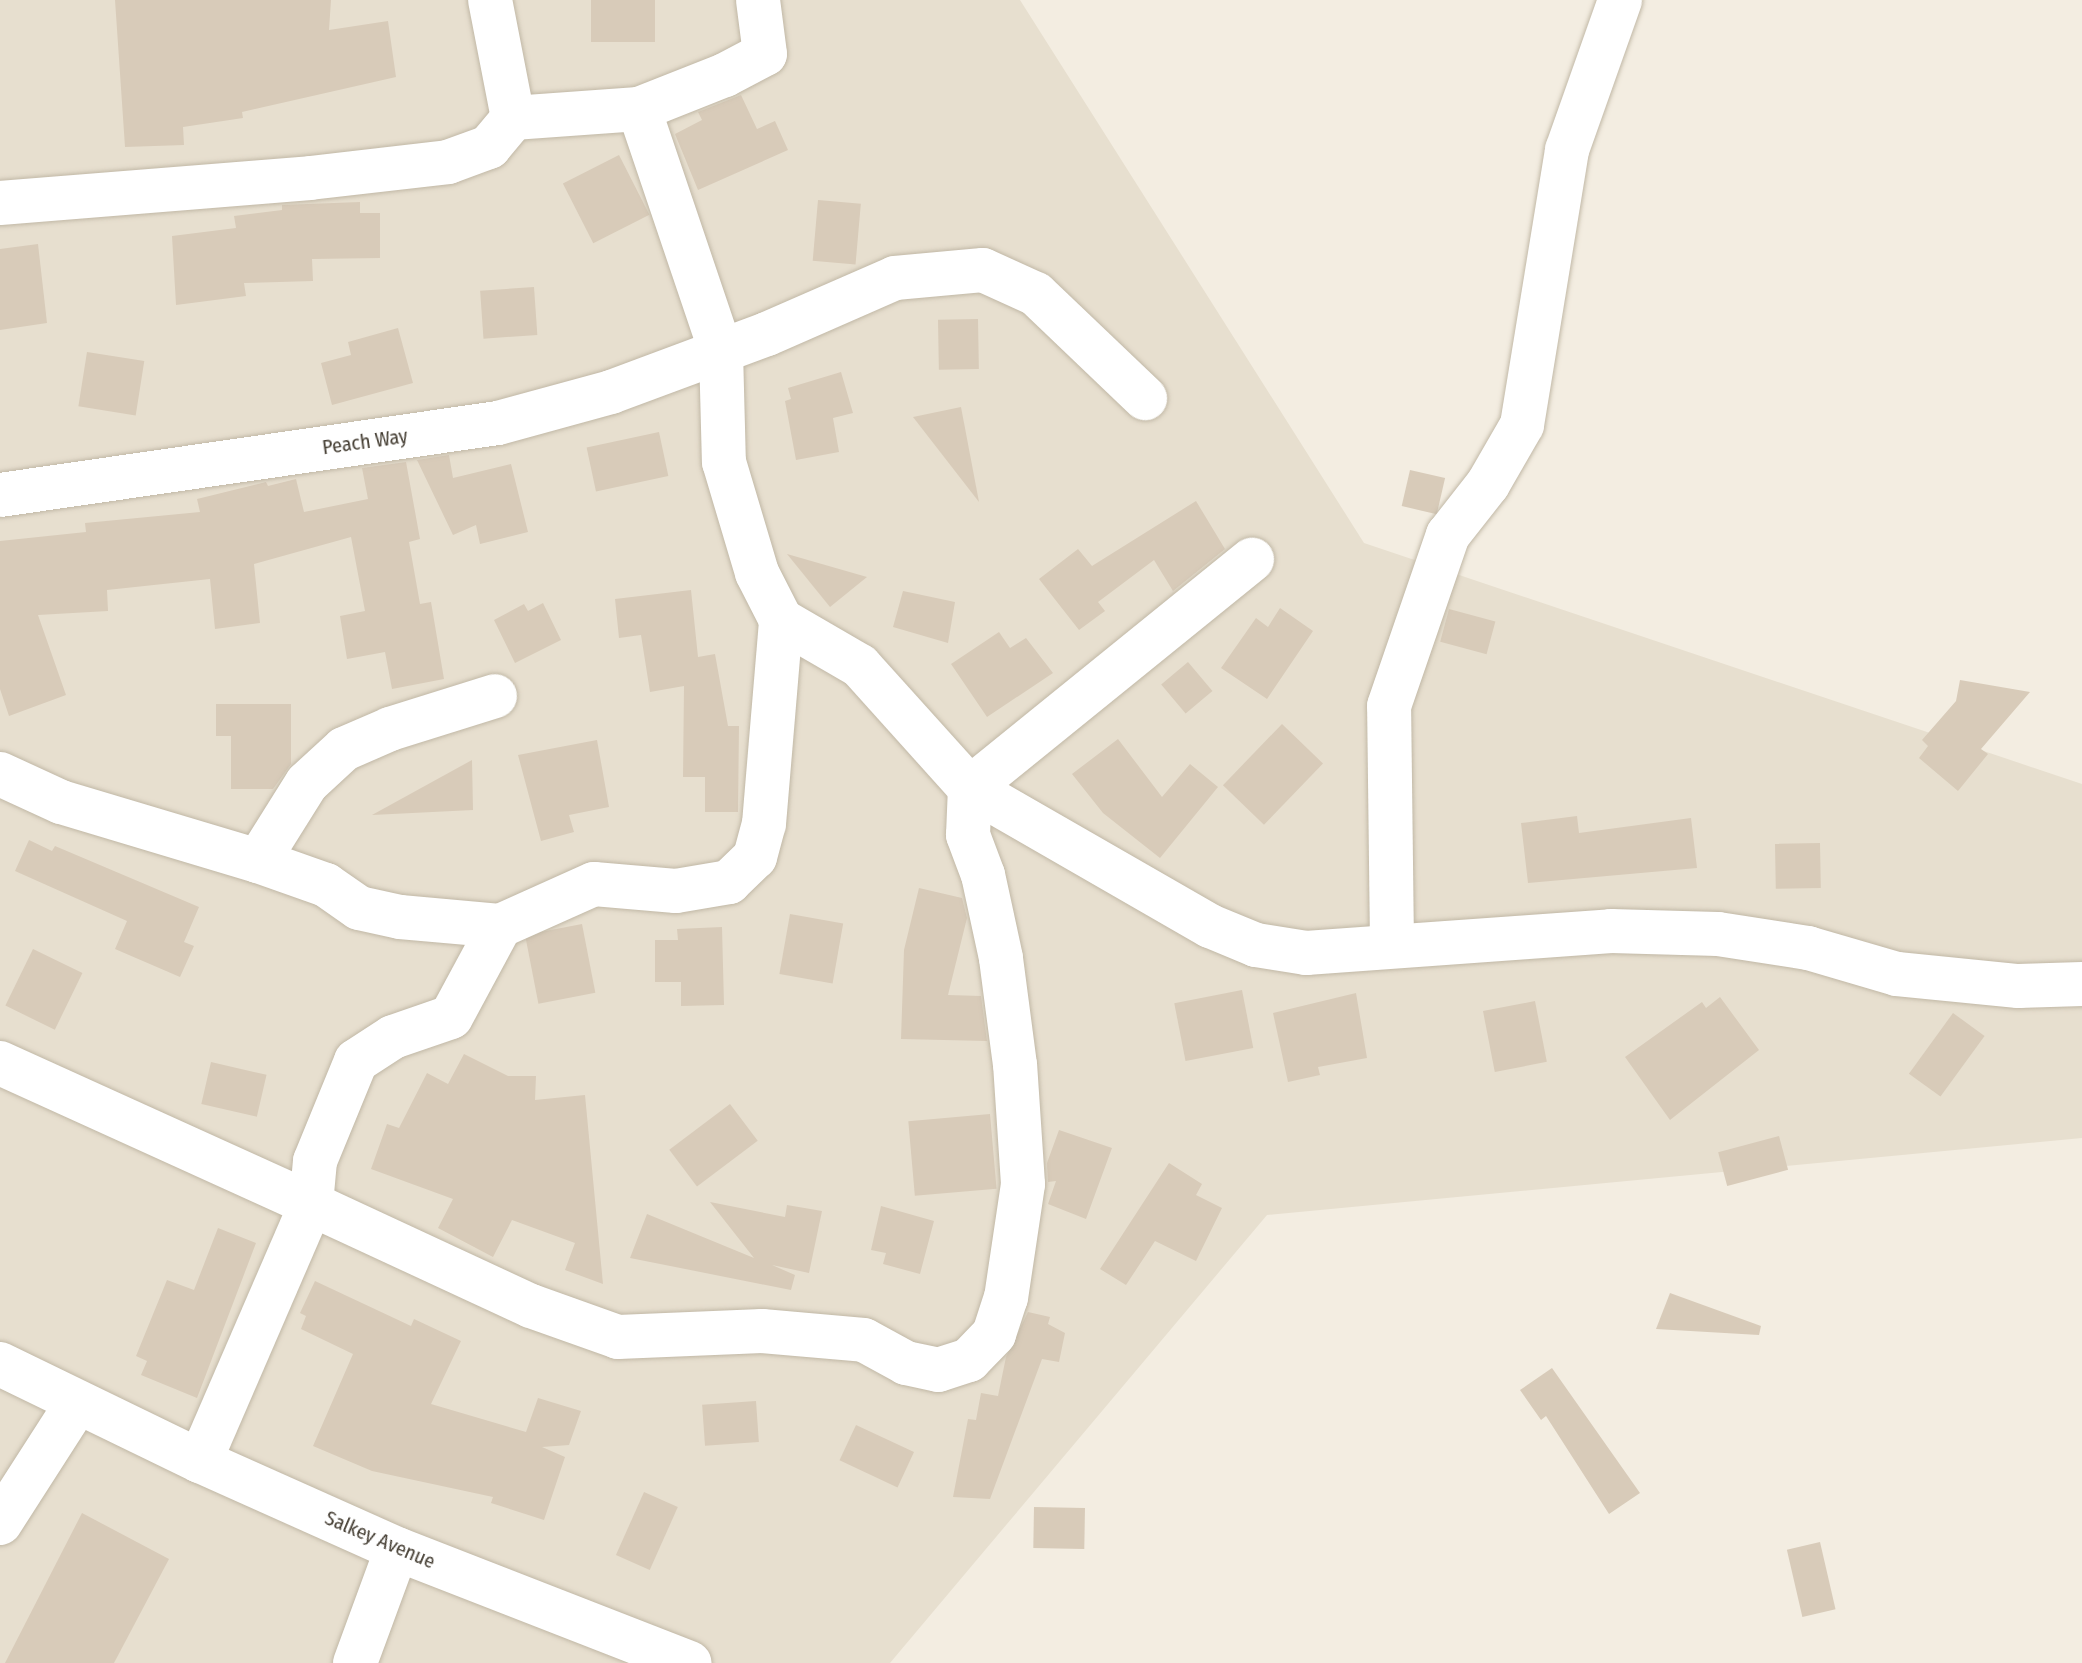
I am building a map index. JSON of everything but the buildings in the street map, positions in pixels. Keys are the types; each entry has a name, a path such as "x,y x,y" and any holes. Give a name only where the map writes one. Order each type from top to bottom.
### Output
{"street":[{"path":"490,0 513,118"},
{"path":"0,203 448,162 489,147 513,118 639,109 765,54 758,0"},
{"path":"1392,944 1389,706 1448,535 1488,484 1522,425 1567,150 1620,0"},
{"path":"0,774 74,807 258,861 326,885 359,908 500,926 594,884 676,891 729,882 755,857 774,743 781,620 757,573 724,462 721,351 639,109"},
{"name":"Peach Way","path":"0,495 498,423 611,392 721,351 895,278 983,270 1036,294 1145,398"},
{"path":"0,1063 505,1295 618,1337 762,1331 864,1340 906,1363 938,1370 969,1360 994,1334 1006,1298 1023,1184 1013,1050 989,903 968,835 970,788 1252,560"},
{"path":"781,620 860,666 970,788 1210,926 1256,945 1306,953 1392,944 1611,931 1718,934 1808,948 1897,974 2018,986 2082,984"},
{"path":"258,861 307,783 344,749 495,696"},
{"path":"200,1461 311,1204 315,1161 356,1061 393,1037 451,1017 500,926"},
{"name":"Salkey Avenue","path":"0,1364 200,1461 397,1549 690,1663"},
{"path":"0,1523 77,1403"},
{"path":"355,1663 397,1549"}],"shaded area":[{"path":"0,0 1020,0 1364,543 2082,784 2082,1138 1267,1215 890,1663 0,1663"}]}
